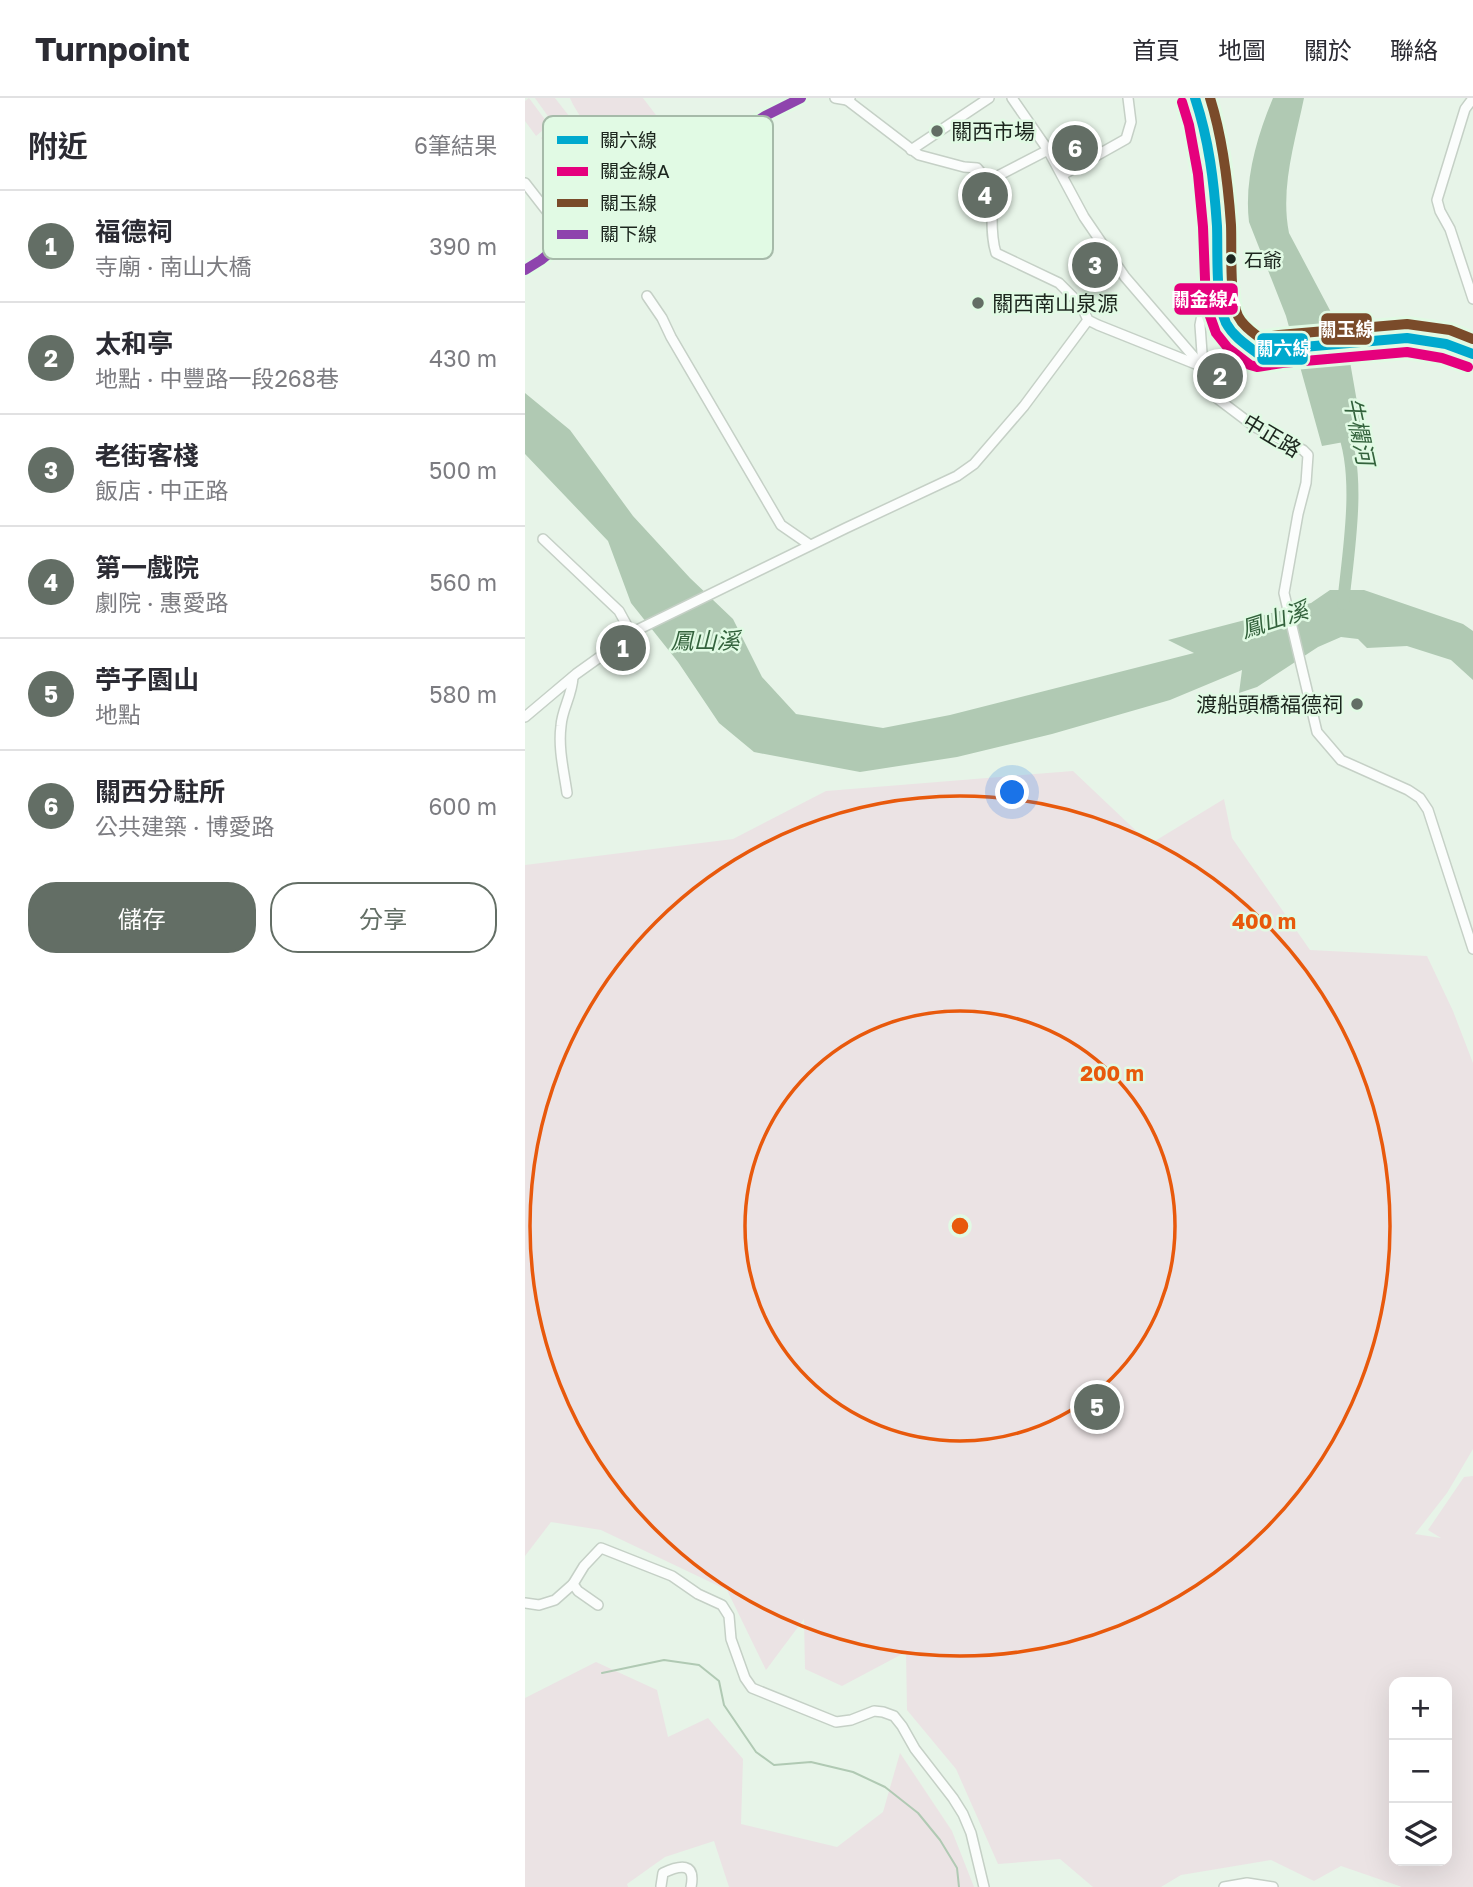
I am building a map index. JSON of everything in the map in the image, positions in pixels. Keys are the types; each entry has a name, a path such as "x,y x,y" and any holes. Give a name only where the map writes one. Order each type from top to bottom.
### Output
{"main road":[{"path":"1195,98 1202,117 1213,177 1220,303 1228,329 1239,340 1257,353 1407,338 1446,344 1473,354"}],"street":[{"path":"766,116 801,98"},
{"path":"835,98 848,99 919,155 977,168 988,181 992,193 993,243 996,253 1059,283 1081,305 1089,320 1098,325 1203,367 1200,325 1207,288 1218,268"},
{"path":"911,150 974,102 989,98"},
{"name":"中正路","path":"1011,98 1048,150 1084,217 1125,277 1212,378 1218,399 1255,427 1308,455 1306,483 1284,593 1317,732 1341,760 1408,790 1425,803 1473,949"},
{"path":"1062,175 1126,139 1131,121 1128,98"},
{"path":"1473,101 1465,108 1437,200 1450,229 1473,299"},
{"path":"988,181 1048,150"},
{"path":"525,183 543,206"},
{"path":"525,270 543,258"},
{"path":"647,296 781,525 810,545"},
{"path":"525,718 631,633 957,476 974,464 1024,406 1089,320"},
{"path":"1212,378 1257,353"},
{"path":"543,539 619,611 631,633"},
{"path":"567,793 561,724 573,690 573,677"},
{"path":"525,1602 539,1605 555,1600 573,1584 584,1566 601,1548 672,1576 698,1594 722,1605 729,1616 731,1639 745,1678 752,1688 836,1722 851,1720 874,1711 894,1716 963,1814 971,1833 984,1887"},
{"path":"573,1584 578,1591 598,1605"},
{"path":"661,1886 663,1873 676,1867 685,1867 693,1875 691,1887"},
{"path":"1224,1887 1247,1883 1273,1887"}],"shaded area":[{"path":"529,98 543,117 543,130 536,136 525,121 525,101"},
{"path":"535,98 555,98 569,116 548,116"},
{"path":"570,98 643,98 657,116 580,116"},
{"path":"1073,771 1150,844 1224,799 1232,838 1310,950 1427,956 1453,1011 1473,1063 1473,1449 1447,1493 1415,1534 1441,1538 1428,1530 1464,1477 1473,1476 1473,1887 1402,1887 1341,1866 1314,1881 1271,1860 1181,1875 1161,1887 1093,1887 1060,1859 998,1864 956,1769 907,1710 906,1652 842,1686 805,1669 804,1619 766,1670 727,1590 601,1530 551,1522 525,1556 525,865 733,839 826,791"},
{"path":"596,1662 657,1690 668,1737 708,1718 743,1759 741,1824 837,1847 883,1812 900,1753 952,1831 974,1887 729,1887 714,1841 665,1857 627,1884 628,1887 525,1887 525,1698"}],"water":[{"name":"牛欄河","path":"1273,98 1304,98 1287,182 1289,233 1333,316 1349,356 1366,438 1322,446 1286,316 1249,222 1248,190 1253,158"},
{"name":"鳳山溪","path":"525,393 570,430 633,516 690,578 733,619 762,677 796,714 883,728 950,715 1194,653 1168,640 1311,603 1330,590 1364,590 1463,624 1473,631 1473,680 1451,660 1407,646 1367,648 1358,639 1341,637 1318,647 1257,687 1239,693 1242,670 1170,700 1052,734 957,757 860,772 754,752 719,723 678,662 631,603 608,541 525,454"}],"waterway":[{"name":"牛欄河","path":"1342,428 1348,447 1352,491 1343,604"},
{"path":"602,1673 664,1660 699,1665 719,1681 724,1705 756,1752 774,1765 811,1762 853,1772 885,1787 918,1813 940,1840 957,1868 959,1887"}],"transit line":[{"name":"關下線","path":"765,116 801,98"},
{"name":"關六線","path":"1195,98 1212,177 1222,313 1226,323 1240,340 1257,353 1407,338 1446,344 1473,354"},
{"name":"關玉線","path":"1210,98 1222,145 1231,225 1233,296 1242,323 1260,338 1407,324 1450,330 1473,339"},
{"name":"關金線A","path":"1182,102 1198,174 1206,305 1216,333 1228,348 1250,365 1257,367 1407,352 1442,358 1468,367"},
{"name":"關下線","path":"525,270 543,258"}],"place":[{"name":"關西市場","path":"937,131"},
{"name":"關西分駐所","path":"1075,148"},
{"name":"第一戲院","path":"985,195"},
{"name":"石爺","path":"1231,259"},
{"name":"老街客棧","path":"1095,265"},
{"name":"關西南山泉源","path":"978,303"},
{"name":"太和亭","path":"1220,376"},
{"name":"福德祠","path":"623,648"},
{"name":"渡船頭橋福德祠","path":"1357,704"},
{"name":"苧子園山","path":"1097,1407"}]}
